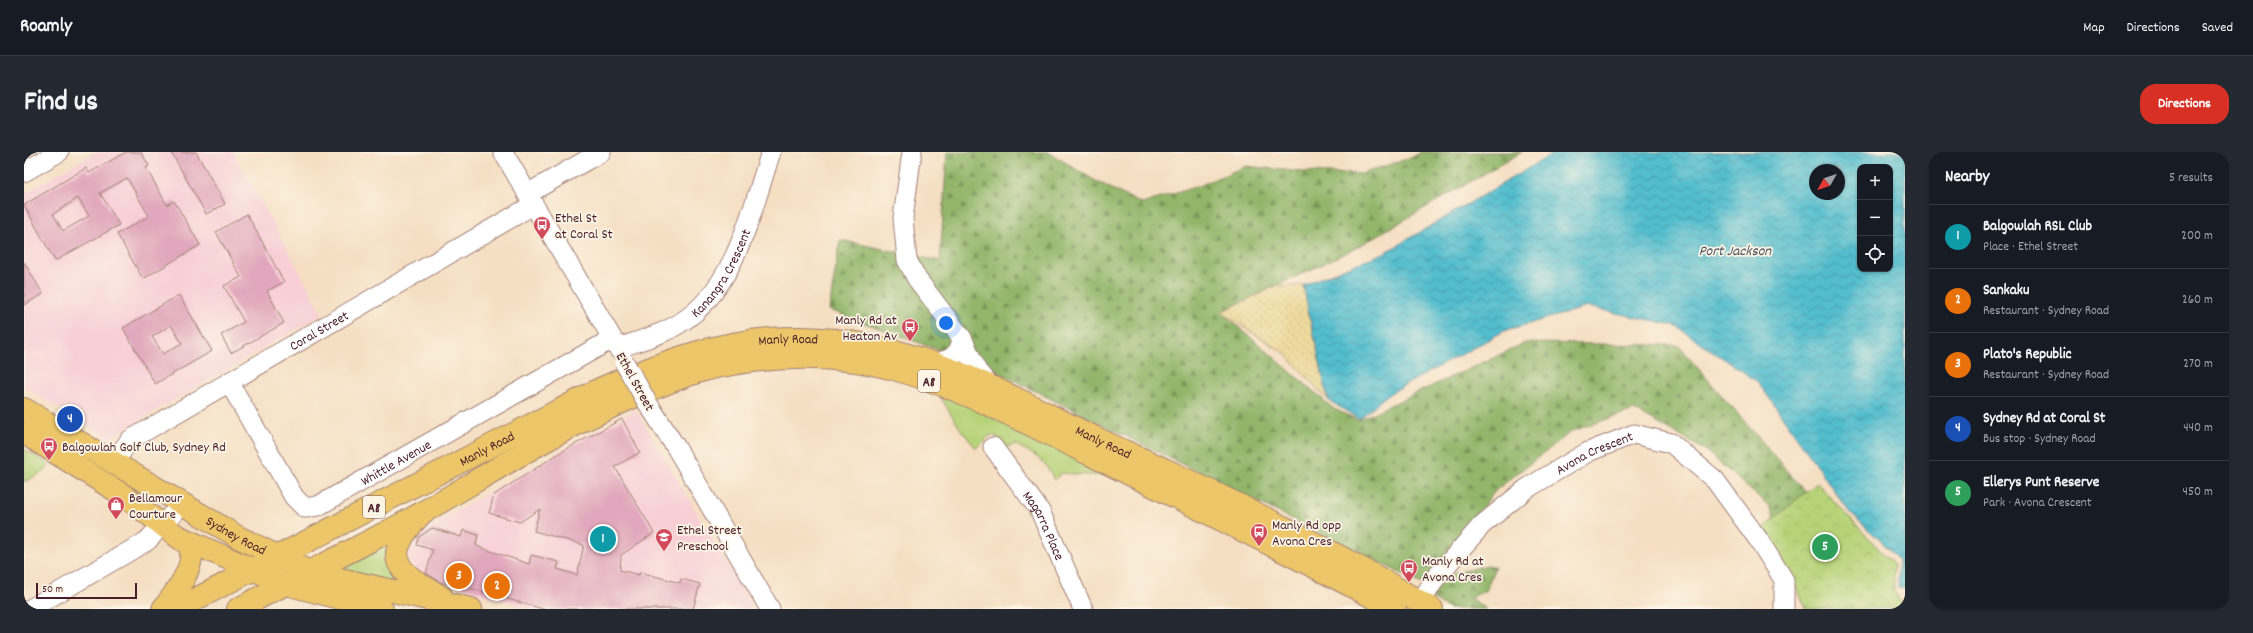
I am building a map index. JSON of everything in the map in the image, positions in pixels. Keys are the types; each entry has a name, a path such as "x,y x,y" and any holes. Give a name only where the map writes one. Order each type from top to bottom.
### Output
{"main road":[{"name":"Manly Road","path":"277,557 602,388 656,364 703,350 755,340 803,338 888,348 936,363 990,386 1098,439 1169,471 1324,549 1423,607"},
{"name":"Manly Road","path":"286,584 423,512 590,415 671,381 714,367 759,360 803,358 839,360 892,368 976,398 1177,497 1395,609"},
{"name":"Sydney Road","path":"24,409 182,504 277,557 310,572 422,605 465,608"},
{"name":"Sydney Road","path":"24,433 123,495 170,531 251,570 286,584 382,609"},
{"path":"423,512 405,532 400,541 397,548 400,565 414,581 465,608"},
{"path":"163,609 177,591 189,564 191,554 188,545 170,531"},
{"name":"A8","path":"177,609 277,557"},
{"name":"A8","path":"238,609 286,584"}],"street":[{"path":"24,172 59,152"},
{"name":"Ethel Street","path":"503,152 647,402 677,449 770,609"},
{"name":"Coral Street","path":"113,463 130,440 229,382 530,200 601,152"},
{"name":"Kanangra Crescent","path":"618,350 680,323 707,300 731,264 771,152"},
{"path":"912,152 903,218 907,260 917,279 962,338 977,371 990,386"},
{"path":"936,363 955,356 959,351 962,338"},
{"name":"Whittle Avenue","path":"229,382 294,497 305,508 318,506 618,350"},
{"name":"Avona Crescent","path":"1423,607 1436,577 1482,525 1526,489 1588,452 1634,434 1671,443 1715,480 1758,538 1784,580 1784,609"},
{"name":"Magarra Place","path":"994,447 1040,511 1083,609"},
{"path":"30,609 147,541 170,531 182,504"}],"shaded area":[{"path":"95,152 234,152 323,314 109,438 24,387 24,194"},
{"path":"636,410 754,609 530,609 419,575 408,559 409,539 583,438"}],"green space":[{"path":"947,152 1048,152 1094,180 1142,204 1201,185 1246,166 1303,172 1361,174 1413,157 1421,152 1522,152 1352,250 1221,312 1334,409 1358,420 1525,343 1678,345 1849,542 1877,609 1805,609 1805,591 1769,506 1705,450 1634,410 1572,431 1496,490 1422,584 991,369 829,310 840,240 940,261"},
{"path":"941,398 960,402 1104,472 1101,476 1062,473 1054,480 1048,468 1034,455 1016,445 1006,447 994,435 988,437 976,448 961,430"},
{"path":"24,449 49,464 45,471 24,482"},
{"path":"1817,483 1894,565 1894,591 1905,609 1806,609 1800,595 1763,528"},
{"path":"385,546 409,589 341,569"},
{"path":"1488,565 1495,567 1486,590 1470,598 1486,609 1449,609 1431,598 1444,578 1454,573"}],"sand":[{"path":"1303,285 1328,400 1285,353 1221,312 1272,288"}],"water":[{"name":"Port Jackson","path":"1556,152 1905,152 1905,588 1898,588 1898,560 1882,542 1850,513 1758,382 1674,325 1587,307 1504,331 1387,395 1359,419 1328,400 1303,285 1386,252"}],"building":[{"path":"126,152 141,152 149,166 146,168 167,205 174,201 200,245 143,279 117,234 149,216 127,178 100,193 119,225 55,261 24,205 86,168 89,173","holes":["78,198 89,216 63,231 53,214"]},
{"path":"171,152 196,152 225,204 206,214"},
{"path":"247,214 284,282 267,291 284,323 231,353 221,335 244,322 224,286 241,277 216,232"},
{"path":"24,262 43,294 24,305"},
{"path":"179,295 212,351 155,384 123,328","holes":["171,325 182,343 163,354 152,337"]},
{"path":"622,419 640,452 615,467 654,533 621,555 620,570 639,575 640,572 680,583 681,579 700,584 693,609 543,609 448,582 448,584 440,582 426,573 433,550 417,545 419,537 432,528 461,537 463,530 478,535 476,545 479,547 529,564 531,555 559,562 557,569 577,575 584,545 534,531 540,509 520,522 489,513 494,495 561,452"}],"place":[{"name":"Ethel St at Coral St","path":"542,240"},
{"name":"Manly Rd at Heaton Av","path":"910,342"},
{"name":"Sydney Rd at Coral St","path":"70,419"},
{"name":"Balgowlah Golf Club, Sydney Rd","path":"49,461"},
{"name":"Bellamour Courture","path":"116,520"},
{"name":"Balgowlah RSL Club","path":"603,539"},
{"name":"Manly Rd opp Avona Cres","path":"1259,547"},
{"name":"Ellerys Punt Reserve","path":"1825,547"},
{"name":"Ethel Street Preschool","path":"664,552"},
{"name":"Plato's Republic","path":"459,576"},
{"name":"Manly Rd at Avona Cres","path":"1409,583"},
{"name":"Sankaku","path":"497,586"}]}
